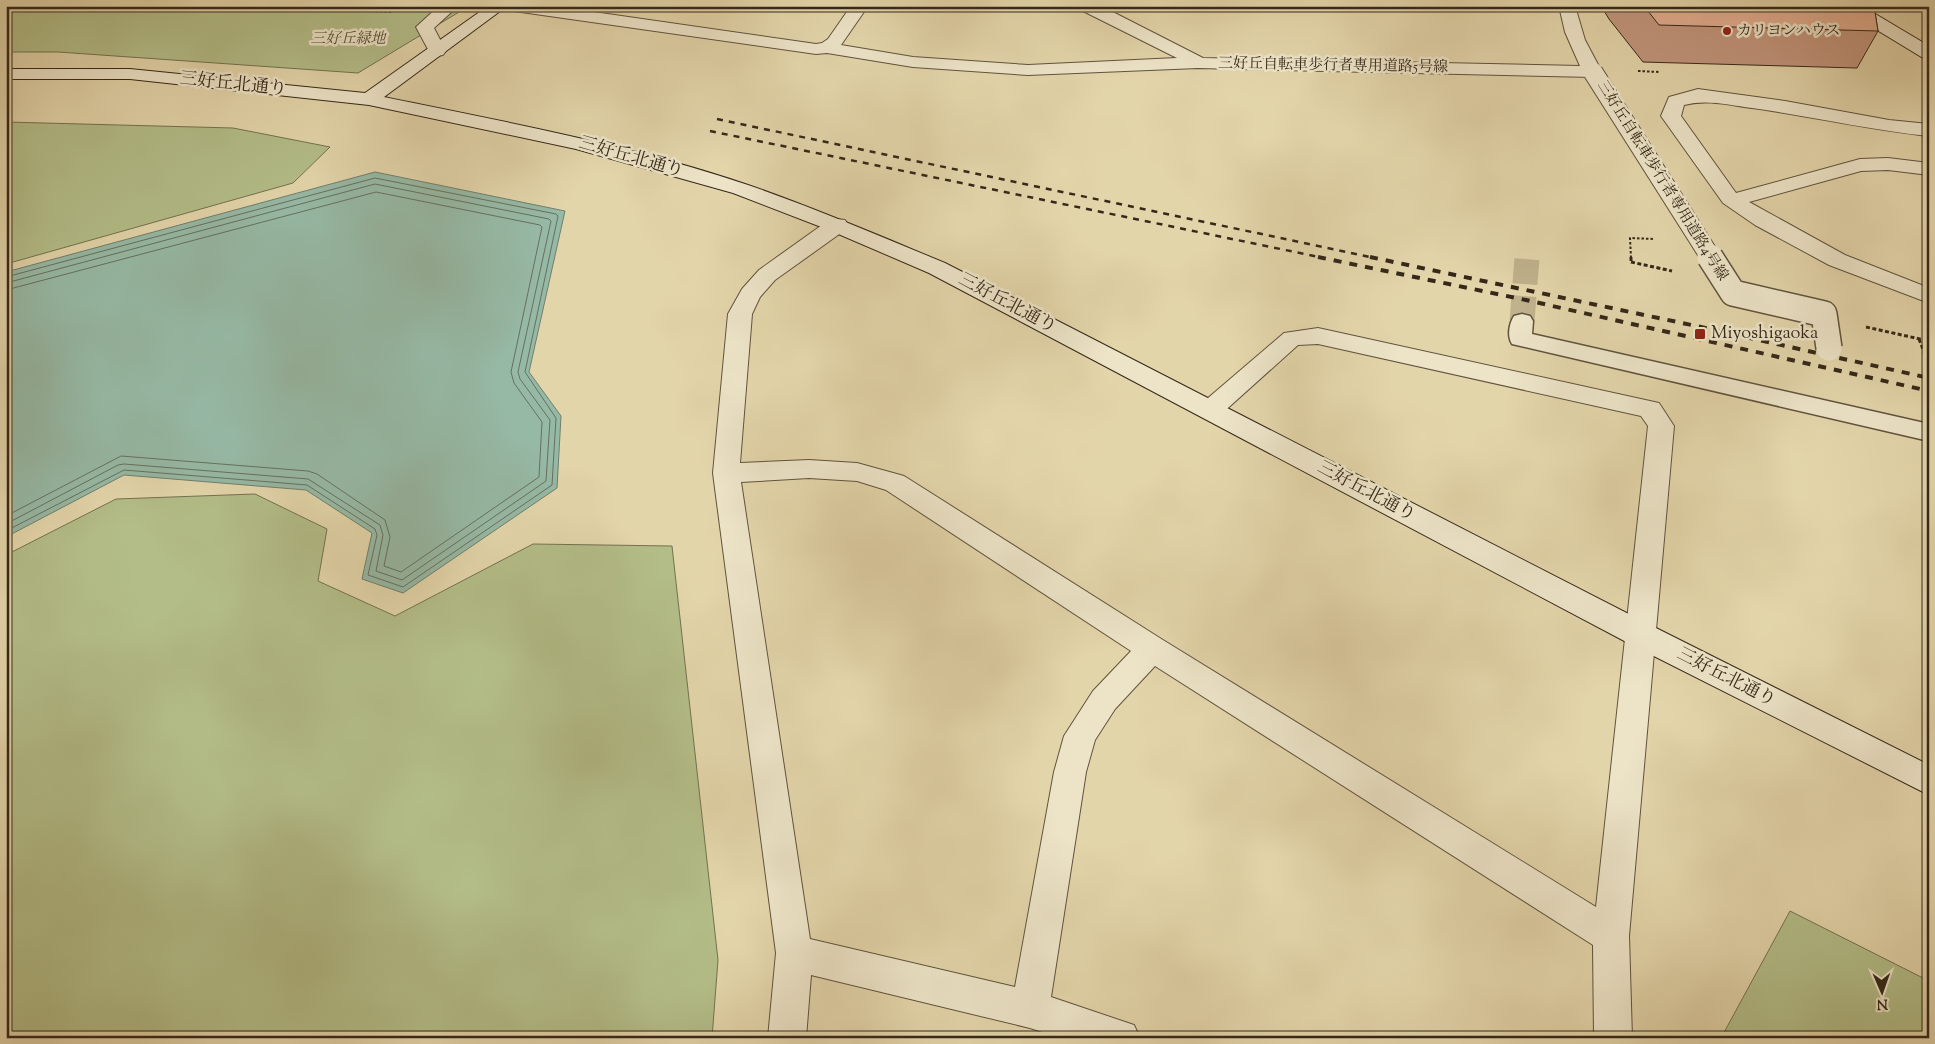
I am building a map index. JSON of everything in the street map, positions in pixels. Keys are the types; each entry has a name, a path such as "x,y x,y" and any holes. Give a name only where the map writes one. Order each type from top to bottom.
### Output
{"street":[{"path":"436,51 425,26 450,6"},
{"path":"369,100 499,6"},
{"path":"514,6 816,49 828,48 914,62 1028,70 1200,63"},
{"path":"828,48 834,43 860,6"},
{"name":"三好丘自転車歩行者専用道路5号線","path":"1087,6 1200,63 1593,72"},
{"name":"三好丘自転車歩行者専用道路4号線","path":"1567,6 1568,17 1581,50 1593,72 1733,294 1824,314 1828,348"},
{"path":"1850,6 1929,54"},
{"name":"三好丘北通り","path":"6,74 130,74 369,100 578,143 740,189 837,225 937,268 1641,635 1929,781"},
{"path":"1929,130 1889,126 1785,107 1698,95 1676,101 1671,116 1733,200 1763,220 1837,260 1929,296"},
{"path":"1733,200 1860,165 1888,164 1929,169"},
{"path":"788,1038 794,953 726,473 740,314 750,294 767,274 837,225"},
{"path":"1210,410 1292,338 1318,336 1650,409 1661,426 1611,936 1613,1038"},
{"path":"726,473 809,469 857,472 895,483 1152,649 1611,936"},
{"path":"1030,1009 1070,772 1080,736 1104,700 1152,649"},
{"path":"794,953 1030,1009 1121,1038"}],"lane":[{"path":"1522,321 1520,339 1929,433"}],"path":[{"path":"1631,262 1630,238 1662,240"},
{"path":"1919,339 1929,365"}],"green space":[{"name":"三好丘緑地","path":"6,6 469,6 358,73 58,52 6,52"},
{"path":"6,122 233,128 330,147 293,183 6,264"},
{"path":"255,494 327,529 318,581 395,616 533,544 672,546 718,960 712,1038 6,1038 6,555 116,499"},
{"path":"1790,911 1929,981 1929,1038 1721,1038"}],"water":[{"path":"375,172 565,211 529,372 561,416 557,488 403,593 362,579 372,533 306,490 124,475 6,537 6,272"}],"building":[{"path":"1644,6 1874,6 1878,31 1659,25"}],"tunnel":[{"path":"1522,321 1527,258"}],"railway":[{"path":"717,119 1375,258"},
{"path":"710,131 1324,258"},
{"path":"1318,257 1526,300 1929,391"},
{"path":"1370,257 1701,327 1929,378"}],"place":[{"name":"カリヨンハウス","path":"1727,31"},
{"name":"Miyoshigaoka","path":"1700,334"}]}
